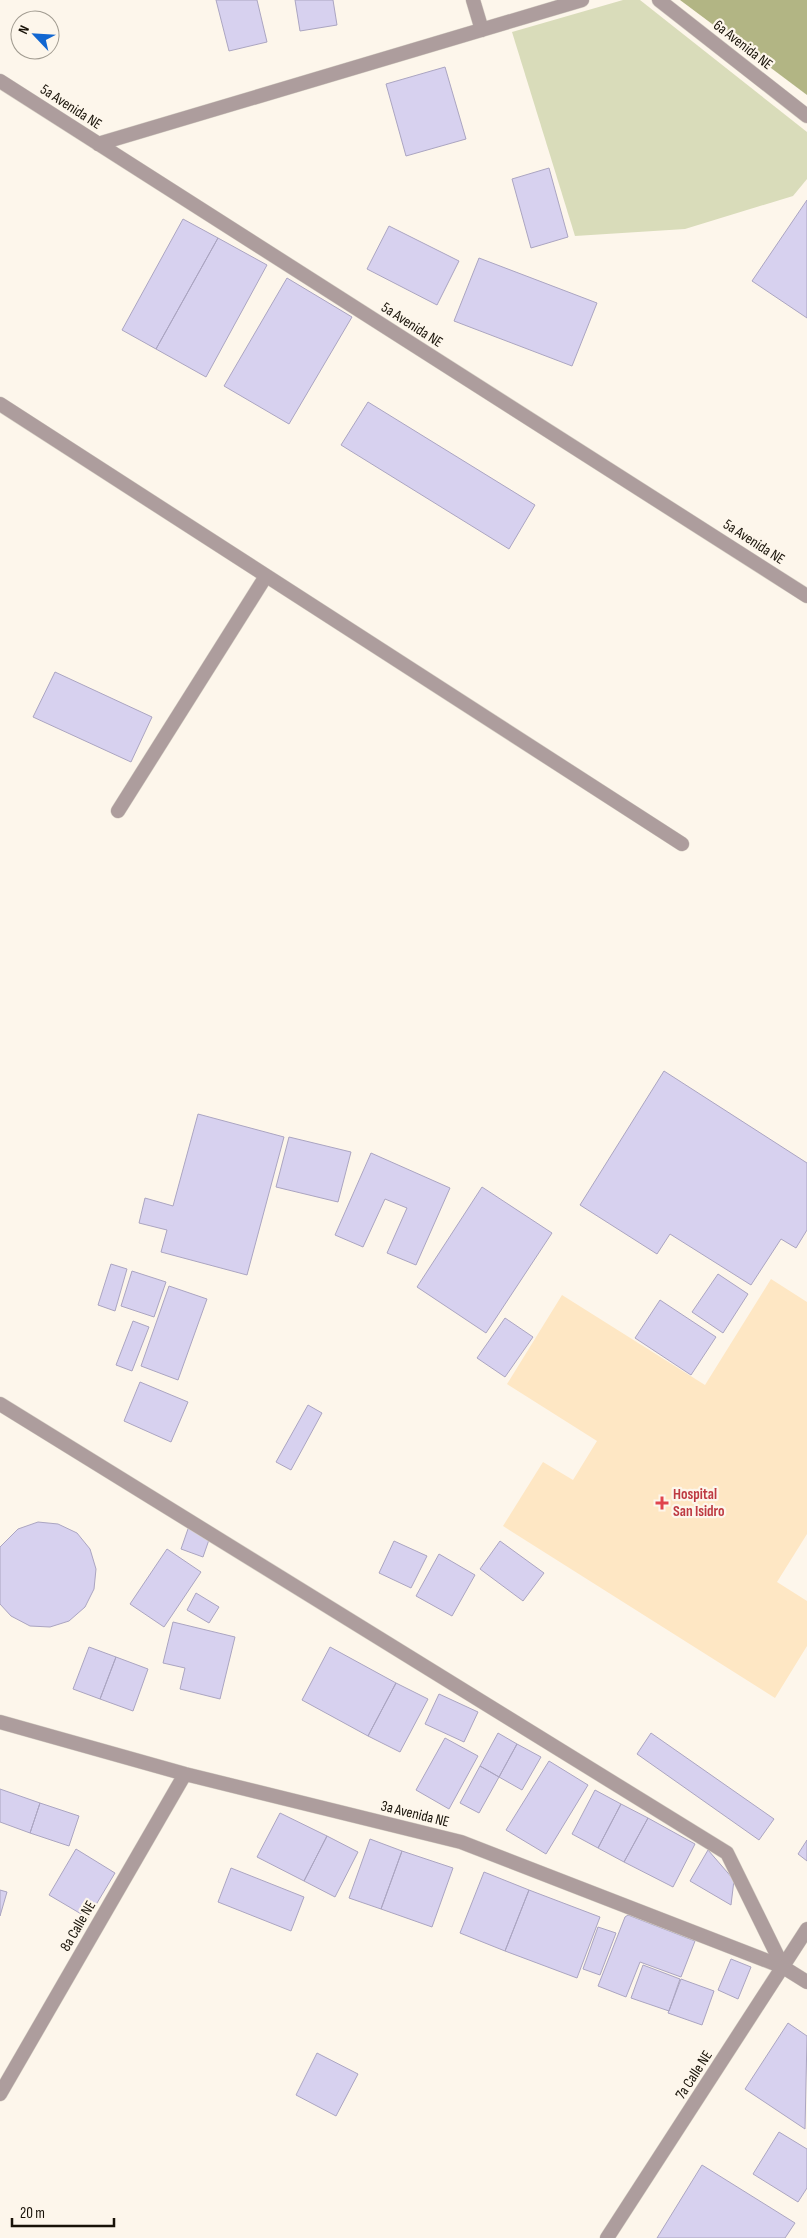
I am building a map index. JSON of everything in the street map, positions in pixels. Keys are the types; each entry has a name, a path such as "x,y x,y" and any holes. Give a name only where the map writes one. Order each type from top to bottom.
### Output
{"street":[{"path":"473,0 482,30"},
{"path":"98,144 582,0"},
{"name":"6a Avenida NE","path":"659,0 807,116"},
{"name":"5a Avenida NE","path":"0,81 807,596"},
{"path":"0,404 682,844"},
{"path":"118,811 266,576"},
{"path":"0,1404 727,1852 783,1967"},
{"name":"3a Avenida NE","path":"0,1722 185,1774 461,1842 783,1967 807,1982"},
{"name":"8a Calle NE","path":"0,2094 185,1774"},
{"name":"7a Calle NE","path":"608,2238 807,1929"}],"shaded area":[{"name":"Hospital San Isidro","path":"771,1279 807,1302 807,1534 777,1582 807,1601 807,1646 775,1698 503,1526 543,1462 573,1480 597,1441 507,1384 562,1295 705,1385"}],"green space":[{"path":"623,0 640,0 807,132 807,179 793,196 685,229 575,236 512,32"},
{"path":"680,0 807,0 807,95"}],"building":[{"path":"216,0 257,0 267,42 229,51"},
{"path":"295,0 333,0 337,25 300,31"},
{"path":"445,67 466,139 406,156 386,84"},
{"path":"549,168 568,237 531,248 512,179"},
{"path":"807,200 807,318 752,281"},
{"path":"183,219 218,238 156,349 122,330"},
{"path":"389,226 459,261 437,305 367,269"},
{"path":"218,238 267,265 206,377 156,349"},
{"path":"479,258 597,303 572,366 454,321"},
{"path":"287,278 352,317 289,424 224,386"},
{"path":"368,402 535,505 509,549 341,445"},
{"path":"55,672 152,717 131,762 33,717"},
{"path":"664,1071 807,1163 807,1230 796,1248 781,1239 751,1285 670,1234 657,1254 580,1205"},
{"path":"198,1114 284,1137 247,1275 161,1252 167,1230 139,1223 145,1198 173,1206"},
{"path":"289,1137 351,1152 338,1202 276,1187"},
{"path":"371,1153 450,1188 416,1265 387,1253 407,1208 385,1199 363,1247 335,1235"},
{"path":"482,1187 552,1233 486,1333 417,1287"},
{"path":"111,1264 127,1269 115,1311 98,1305"},
{"path":"132,1271 166,1282 154,1317 121,1306"},
{"path":"718,1274 748,1294 723,1333 692,1312"},
{"path":"169,1286 207,1299 178,1380 141,1366"},
{"path":"660,1300 716,1337 691,1375 635,1338"},
{"path":"505,1318 533,1337 505,1377 477,1358"},
{"path":"133,1321 149,1327 132,1371 116,1365"},
{"path":"140,1382 188,1402 171,1442 124,1421"},
{"path":"308,1405 322,1413 291,1470 276,1462"},
{"path":"38,1522 58,1524 77,1533 90,1549 96,1569 94,1589 85,1607 69,1621 50,1627 30,1626 11,1616 0,1604 0,1547 18,1529"},
{"path":"189,1526 211,1534 203,1557 181,1549"},
{"path":"394,1541 427,1556 411,1588 379,1573"},
{"path":"500,1541 544,1573 523,1601 480,1569"},
{"path":"167,1549 201,1572 164,1627 130,1604"},
{"path":"439,1554 475,1575 452,1616 416,1596"},
{"path":"196,1593 219,1607 209,1623 187,1610"},
{"path":"173,1622 235,1637 220,1699 180,1689 185,1668 163,1663"},
{"path":"89,1647 116,1657 100,1699 73,1689"},
{"path":"330,1647 396,1683 368,1736 302,1700"},
{"path":"116,1657 148,1669 133,1711 100,1699"},
{"path":"396,1683 428,1699 400,1752 368,1736"},
{"path":"439,1694 478,1712 464,1742 425,1724"},
{"path":"498,1733 517,1744 499,1777 480,1766"},
{"path":"651,1733 774,1819 759,1840 637,1754"},
{"path":"445,1738 478,1756 449,1809 416,1790"},
{"path":"517,1744 541,1757 522,1790 499,1777"},
{"path":"549,1761 588,1785 546,1854 506,1830"},
{"path":"480,1766 499,1777 479,1813 460,1803"},
{"path":"0,1789 40,1803 30,1833 0,1822"},
{"path":"595,1790 621,1804 598,1848 572,1834"},
{"path":"40,1803 79,1816 69,1846 30,1833"},
{"path":"621,1804 648,1818 624,1862 598,1848"},
{"path":"280,1813 327,1836 304,1881 257,1857"},
{"path":"648,1818 695,1844 673,1887 624,1862"},
{"path":"327,1836 358,1852 335,1897 304,1881"},
{"path":"370,1839 402,1851 381,1909 349,1898"},
{"path":"807,1840 807,1861 798,1854"},
{"path":"76,1849 115,1873 88,1918 49,1895"},
{"path":"708,1850 734,1880 731,1905 690,1881"},
{"path":"402,1851 453,1868 432,1927 381,1909"},
{"path":"231,1868 304,1897 291,1931 218,1902"},
{"path":"484,1872 529,1890 505,1951 460,1933"},
{"path":"0,1890 7,1892 0,1916"},
{"path":"529,1890 600,1917 577,1978 505,1951"},
{"path":"628,1915 695,1941 681,1977 640,1962 626,1997 598,1986 625,1917"},
{"path":"598,1927 616,1933 600,1975 583,1969"},
{"path":"731,1959 751,1967 738,1999 718,1990"},
{"path":"643,1965 680,1979 669,2011 631,1998"},
{"path":"681,1979 714,1991 702,2025 668,2013"},
{"path":"788,2023 807,2036 805,2129 745,2089"},
{"path":"317,2053 358,2074 336,2116 296,2095"},
{"path":"779,2132 807,2149 807,2188 798,2202 753,2174"},
{"path":"702,2165 795,2223 785,2238 657,2238"}],"place":[{"name":"Hospital San Isidro","path":"662,1503"}]}
